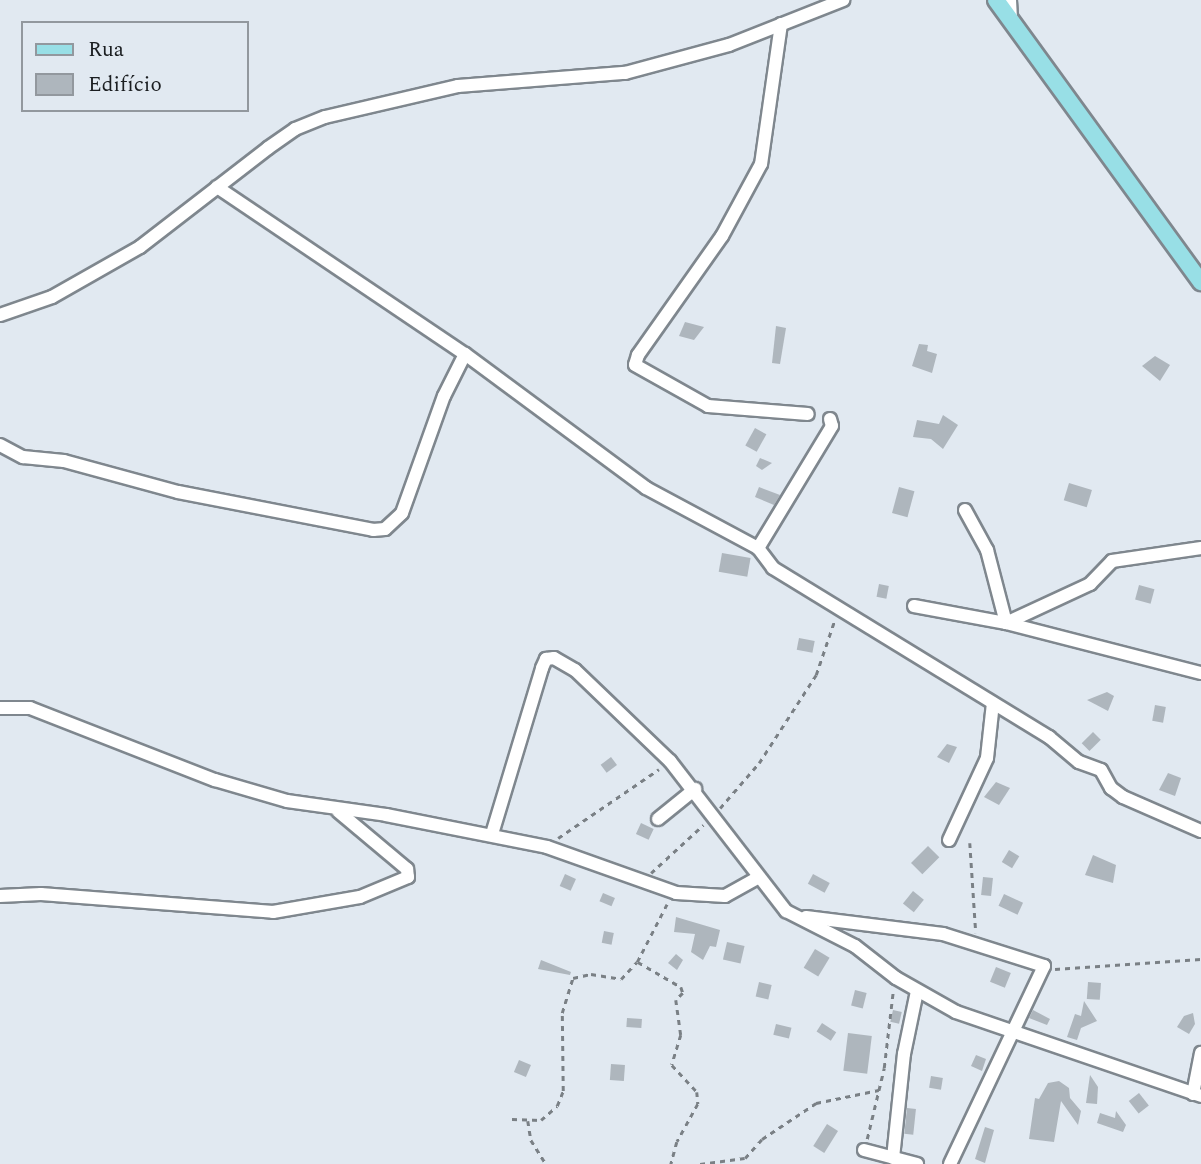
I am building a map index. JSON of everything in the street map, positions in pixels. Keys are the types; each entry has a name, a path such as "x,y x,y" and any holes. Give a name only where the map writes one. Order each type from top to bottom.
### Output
{"main road":[{"path":"996,0 1011,8 1201,282"}],"street":[{"path":"0,315 52,296 141,247 295,129 360,107 458,86 625,73 729,45 843,0"},
{"path":"781,24 761,164 722,236 638,355 635,365 721,409 808,414"},
{"path":"217,187 464,354 646,488 758,548 773,568 993,703 1079,762 1101,770 1111,788 1123,797 1201,831"},
{"path":"0,445 23,457 64,461 178,492 373,530 385,529 402,513 444,396 464,354"},
{"path":"758,548 832,426 830,419"},
{"path":"965,510 987,550 1006,623"},
{"path":"1006,623 1090,584 1112,561 1201,548"},
{"path":"914,607 1006,623 1201,673"},
{"path":"492,834 546,659 555,658 575,670 670,761 714,814 757,878 786,911 802,917 864,952 896,978 956,1012 1197,1095 1201,1053"},
{"path":"949,839 987,758 993,703"},
{"path":"0,708 30,708 215,780 287,801 492,834 547,846 676,893 711,899 731,893 757,878"},
{"path":"657,819 695,789"},
{"path":"0,896 41,894 273,912 360,897 408,877 407,869 336,809"},
{"path":"802,917 915,929 978,943 1044,970 950,1164"},
{"path":"893,1158 904,1054 917,991"},
{"path":"864,1150 917,1164"}],"path":[{"path":"641,882 714,814 759,763 816,675 838,607"},
{"path":"547,846 670,761"},
{"path":"970,843 978,943"},
{"path":"512,1119 541,1119 557,1106 563,1091 562,1013 573,978 591,974 621,979 637,962 650,932 676,893"},
{"path":"1044,970 1201,960"},
{"path":"637,962 681,987 682,993 676,1000 681,1034 672,1065 697,1092 698,1104 694,1119 677,1142 671,1164"},
{"path":"864,1150 879,1090 886,1018 896,978"},
{"path":"700,1164 746,1158 762,1139 816,1103 879,1090"},
{"path":"528,1121 531,1140 546,1164"}],"building":[{"path":"685,322 704,327 694,340 679,336"},
{"path":"776,326 786,328 780,364 772,363"},
{"path":"919,344 928,345 927,351 937,354 932,373 912,366"},
{"path":"1155,356 1170,365 1160,381 1142,366"},
{"path":"943,415 958,425 943,449 931,439 913,437 917,420 939,424"},
{"path":"755,428 766,434 757,452 745,445"},
{"path":"760,458 772,463 762,470 756,466"},
{"path":"1069,483 1092,490 1087,507 1064,500"},
{"path":"759,487 780,495 774,505 755,497"},
{"path":"899,487 914,491 907,517 892,513"},
{"path":"722,553 751,558 747,577 719,572"},
{"path":"879,584 889,586 886,599 877,597"},
{"path":"1139,585 1154,589 1151,604 1135,599"},
{"path":"799,638 815,641 812,653 797,650"},
{"path":"1107,692 1114,696 1108,711 1087,700"},
{"path":"1155,705 1166,707 1163,723 1152,721"},
{"path":"1093,732 1101,740 1089,751 1082,743"},
{"path":"947,744 957,747 949,763 937,757"},
{"path":"611,757 617,765 607,773 601,765"},
{"path":"1168,773 1181,778 1175,796 1159,790"},
{"path":"996,782 1010,788 999,805 984,797"},
{"path":"641,823 654,829 649,840 636,834"},
{"path":"928,846 939,857 922,874 911,863"},
{"path":"1009,850 1019,856 1012,868 1002,862"},
{"path":"1093,855 1116,865 1113,883 1085,875"},
{"path":"565,874 576,879 571,891 560,886"},
{"path":"813,874 830,883 825,893 808,884"},
{"path":"983,877 993,878 991,896 981,895"},
{"path":"913,891 924,900 914,912 903,903"},
{"path":"603,893 615,898 611,906 599,901"},
{"path":"1004,894 1023,903 1018,915 999,906"},
{"path":"676,917 720,930 716,947 710,946 703,960 691,952 695,934 674,932"},
{"path":"604,931 614,933 612,945 602,943"},
{"path":"727,942 745,946 740,964 723,960"},
{"path":"815,949 830,958 818,977 804,968"},
{"path":"676,954 683,960 677,970 668,963"},
{"path":"541,960 571,972 570,975 538,969"},
{"path":"996,967 1011,973 1005,988 990,982"},
{"path":"759,982 772,985 768,1000 756,997"},
{"path":"1088,982 1101,983 1100,1000 1087,999"},
{"path":"855,990 867,993 863,1008 851,1006"},
{"path":"1084,1001 1097,1021 1081,1028 1077,1040 1067,1037 1075,1014 1081,1016"},
{"path":"893,1010 902,1012 899,1024 890,1022"},
{"path":"1033,1010 1050,1019 1047,1025 1029,1018"},
{"path":"1193,1013 1195,1024 1189,1034 1177,1027 1184,1016"},
{"path":"627,1018 642,1019 641,1028 626,1027"},
{"path":"822,1023 836,1032 831,1041 817,1031"},
{"path":"776,1024 792,1028 789,1039 773,1035"},
{"path":"848,1033 872,1036 867,1074 843,1071"},
{"path":"976,1055 986,1059 982,1071 971,1066"},
{"path":"519,1060 531,1065 526,1077 514,1072"},
{"path":"611,1064 625,1065 624,1081 610,1080"},
{"path":"1090,1075 1098,1087 1097,1104 1086,1103"},
{"path":"931,1076 943,1078 941,1090 929,1088"},
{"path":"1059,1081 1069,1088 1070,1098 1081,1111 1078,1125 1061,1101 1054,1142 1029,1139 1035,1098 1039,1099 1048,1083"},
{"path":"1139,1093 1149,1106 1139,1114 1129,1101"},
{"path":"907,1108 916,1109 913,1135 904,1134"},
{"path":"1116,1111 1126,1125 1123,1132 1097,1123 1100,1113 1115,1118"},
{"path":"827,1124 838,1131 824,1153 813,1146"},
{"path":"985,1127 994,1130 985,1163 975,1159"}]}
